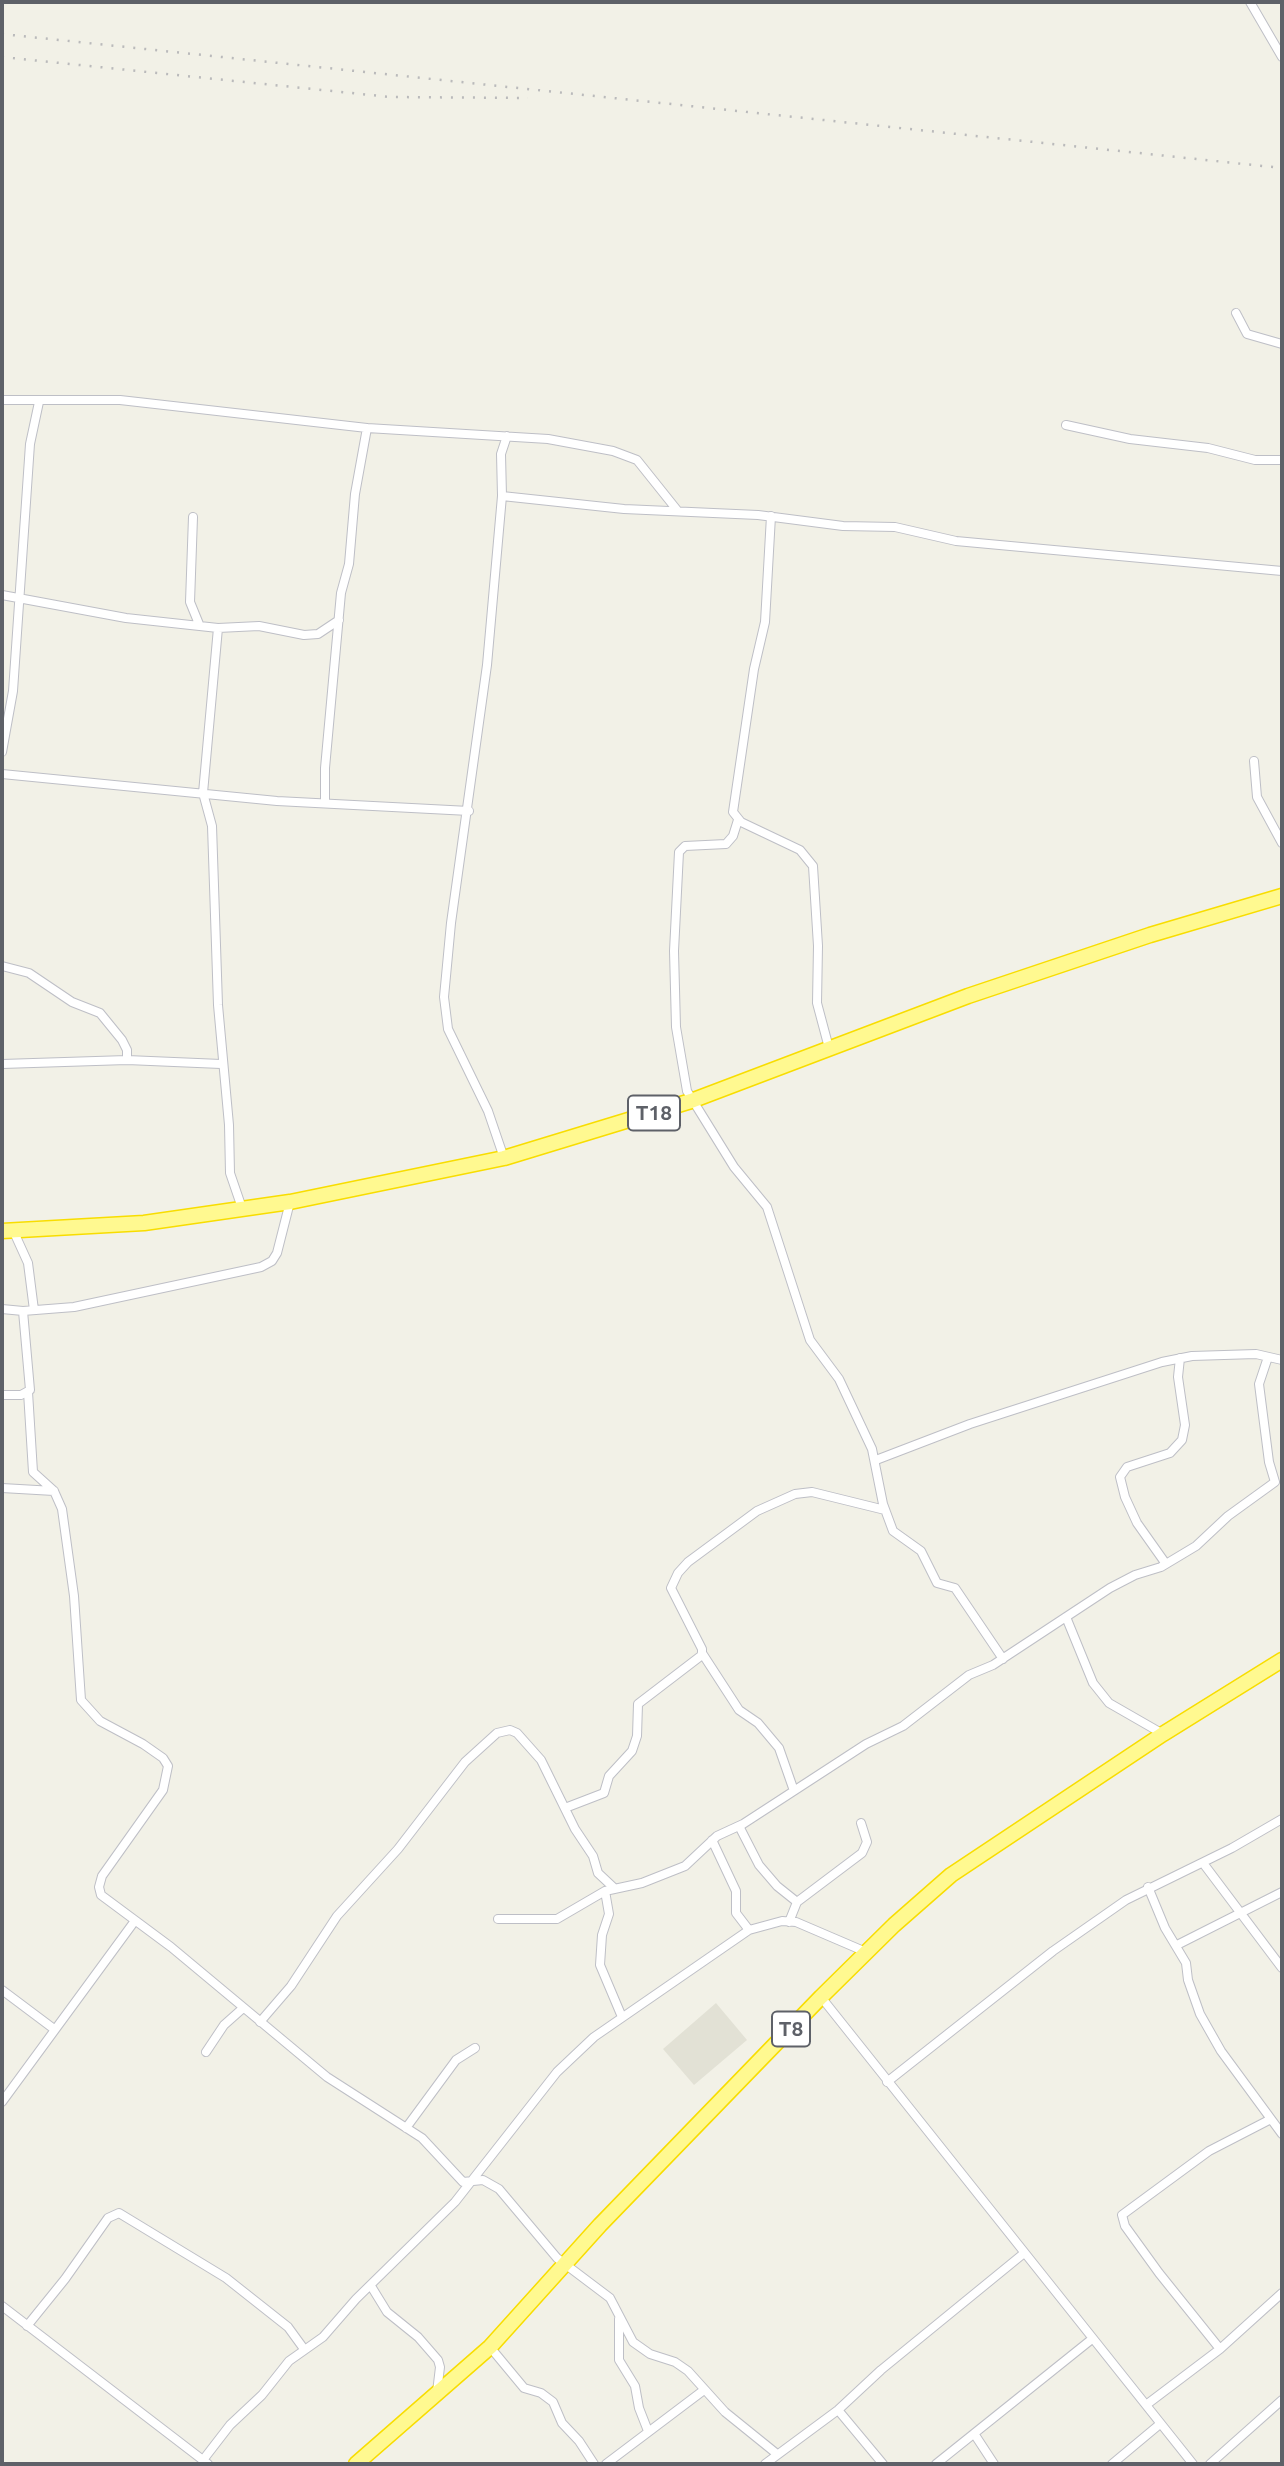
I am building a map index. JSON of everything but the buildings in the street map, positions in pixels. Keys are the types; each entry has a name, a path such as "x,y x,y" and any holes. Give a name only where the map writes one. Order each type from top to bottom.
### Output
{"highway":[{"name":"T18","path":"8,1231 144,1223 290,1202 504,1158 691,1101 968,996 1150,935 1282,896"},
{"name":"T8","path":"356,2464 490,2347 600,2225 821,1997 951,1875 1163,1734 1282,1660"}],"street":[{"path":"1250,2 1282,57"},
{"path":"1236,313 1247,334 1254,339 1282,344"},
{"path":"2,400 120,400 367,428 548,439 631,457 640,463 677,510"},
{"path":"2,752 13,691 30,444 39,402"},
{"path":"1066,425 1160,444 1208,448 1255,460 1282,460"},
{"path":"325,803 325,768 339,621 367,428"},
{"path":"489,435 501,454"},
{"path":"504,1158 488,1111 448,1029 445,1006 451,923 469,811 487,665 502,496 501,454 507,436"},
{"path":"502,496 624,509 771,516 843,527 895,527 956,541 1282,571"},
{"path":"771,516 765,622 733,807 738,820 733,836 726,844 685,846 678,852 674,951 680,1065 691,1101 712,1127 734,1167 767,1207 810,1340 839,1379 876,1460 885,1510 893,1531 921,1551 937,1583 951,1586 957,1591 1003,1659"},
{"path":"193,517 190,602 199,624"},
{"path":"2,595 126,618 218,628 259,626 304,635 318,634 339,621"},
{"path":"218,628 203,793 212,826 221,1064 229,1125 230,1173 242,1209"},
{"path":"1254,761 1258,797 1282,843"},
{"path":"2,774 325,803 469,811"},
{"path":"738,820 800,850 813,866 818,946 817,1003 829,1048"},
{"path":"2,966 29,973 72,1002 100,1013 122,1040 127,1050 127,1060"},
{"path":"2,1064 127,1060 221,1064"},
{"path":"2,1309 23,1311 106,1302 261,1267 272,1261 280,1246 290,1202"},
{"path":"8,1231 27,1263 34,1310"},
{"path":"23,1311 30,1387 28,1392 33,1472 54,1491 61,1503 81,1700 100,1721 143,1744 163,1758 168,1766 163,1790 114,1857 100,1881 103,1897 180,1954 327,2077 422,2138 465,2183 483,2180 499,2189 534,2235 565,2266 610,2298 634,2342 650,2354 681,2365 740,2426 777,2454"},
{"path":"876,1460 1059,1394 1097,1385 1180,1358 1256,1354 1282,1360"},
{"path":"498,1919 557,1919 609,1889 642,1883 685,1866 696,1859 712,1840 866,1744 903,1726 969,1675 1003,1659 1125,1580 1166,1564 1196,1546 1228,1516 1275,1482 1269,1462 1259,1384 1268,1357"},
{"path":"1166,1564 1137,1523 1125,1497 1120,1477 1127,1467 1170,1453 1182,1440 1185,1425 1178,1377 1180,1358"},
{"path":"2,1395 28,1392"},
{"path":"2,1488 54,1491"},
{"path":"793,1788 779,1748 758,1723 739,1710 702,1653 671,1588 678,1573 706,1546 757,1511 800,1493 812,1492 853,1505 885,1510"},
{"path":"1066,1617 1093,1683 1109,1703 1163,1734"},
{"path":"565,1808 604,1793 609,1776 632,1751 637,1736 638,1704 693,1664 702,1653"},
{"path":"260,2022 290,1986 337,1916 398,1849 465,1762 497,1732 509,1730 521,1737 549,1772 565,1808 593,1856 598,1873 609,1889 609,1914 602,1935 600,1965 622,2017"},
{"path":"887,2081 1053,1951 1148,1888 1203,1863 1282,1819"},
{"path":"789,1922 797,1902 835,1876 862,1853 867,1842 861,1823"},
{"path":"738,1826 759,1866 776,1886 797,1902"},
{"path":"712,1840 736,1891 736,1913 750,1930"},
{"path":"1203,1863 1282,1968"},
{"path":"1148,1888 1159,1916 1186,1963 1188,1980 1200,2014 1230,2066 1282,2134"},
{"path":"1177,1945 1282,1892"},
{"path":"2,2102 134,1922"},
{"path":"2,2306 205,2462 240,2413 262,2395 289,2361 323,2337 447,2211 557,2072 622,2017 750,1930 789,1922 803,1923 866,1952"},
{"path":"2,1990 54,2029"},
{"path":"821,1997 1023,2254 1193,2464"},
{"path":"206,2052 224,2025 242,2008"},
{"path":"407,2127 456,2060 475,2048"},
{"path":"1220,2349 1159,2273 1125,2226 1122,2215 1209,2151 1271,2119"},
{"path":"27,2326 65,2279 108,2218 119,2213 215,2270 288,2327 304,2349"},
{"path":"765,2464 838,2410 1023,2254"},
{"path":"371,2286 387,2312 418,2337 438,2360 440,2367 437,2396"},
{"path":"1146,2405 1220,2349 1282,2293"},
{"path":"620,2315 619,2360 635,2386 639,2409 648,2431"},
{"path":"936,2464 1092,2339"},
{"path":"490,2347 524,2388 541,2393 553,2402 563,2425 579,2441 594,2464"},
{"path":"606,2464 704,2390"},
{"path":"1210,2464 1282,2400"},
{"path":"838,2410 883,2464"},
{"path":"1112,2464 1160,2424"},
{"path":"975,2435 995,2464"}],"shaded area":[{"path":"716,2003 747,2040 694,2085 663,2049"}],"railway":[{"path":"2,34 1282,168"},
{"path":"2,57 390,97 528,98"}]}
